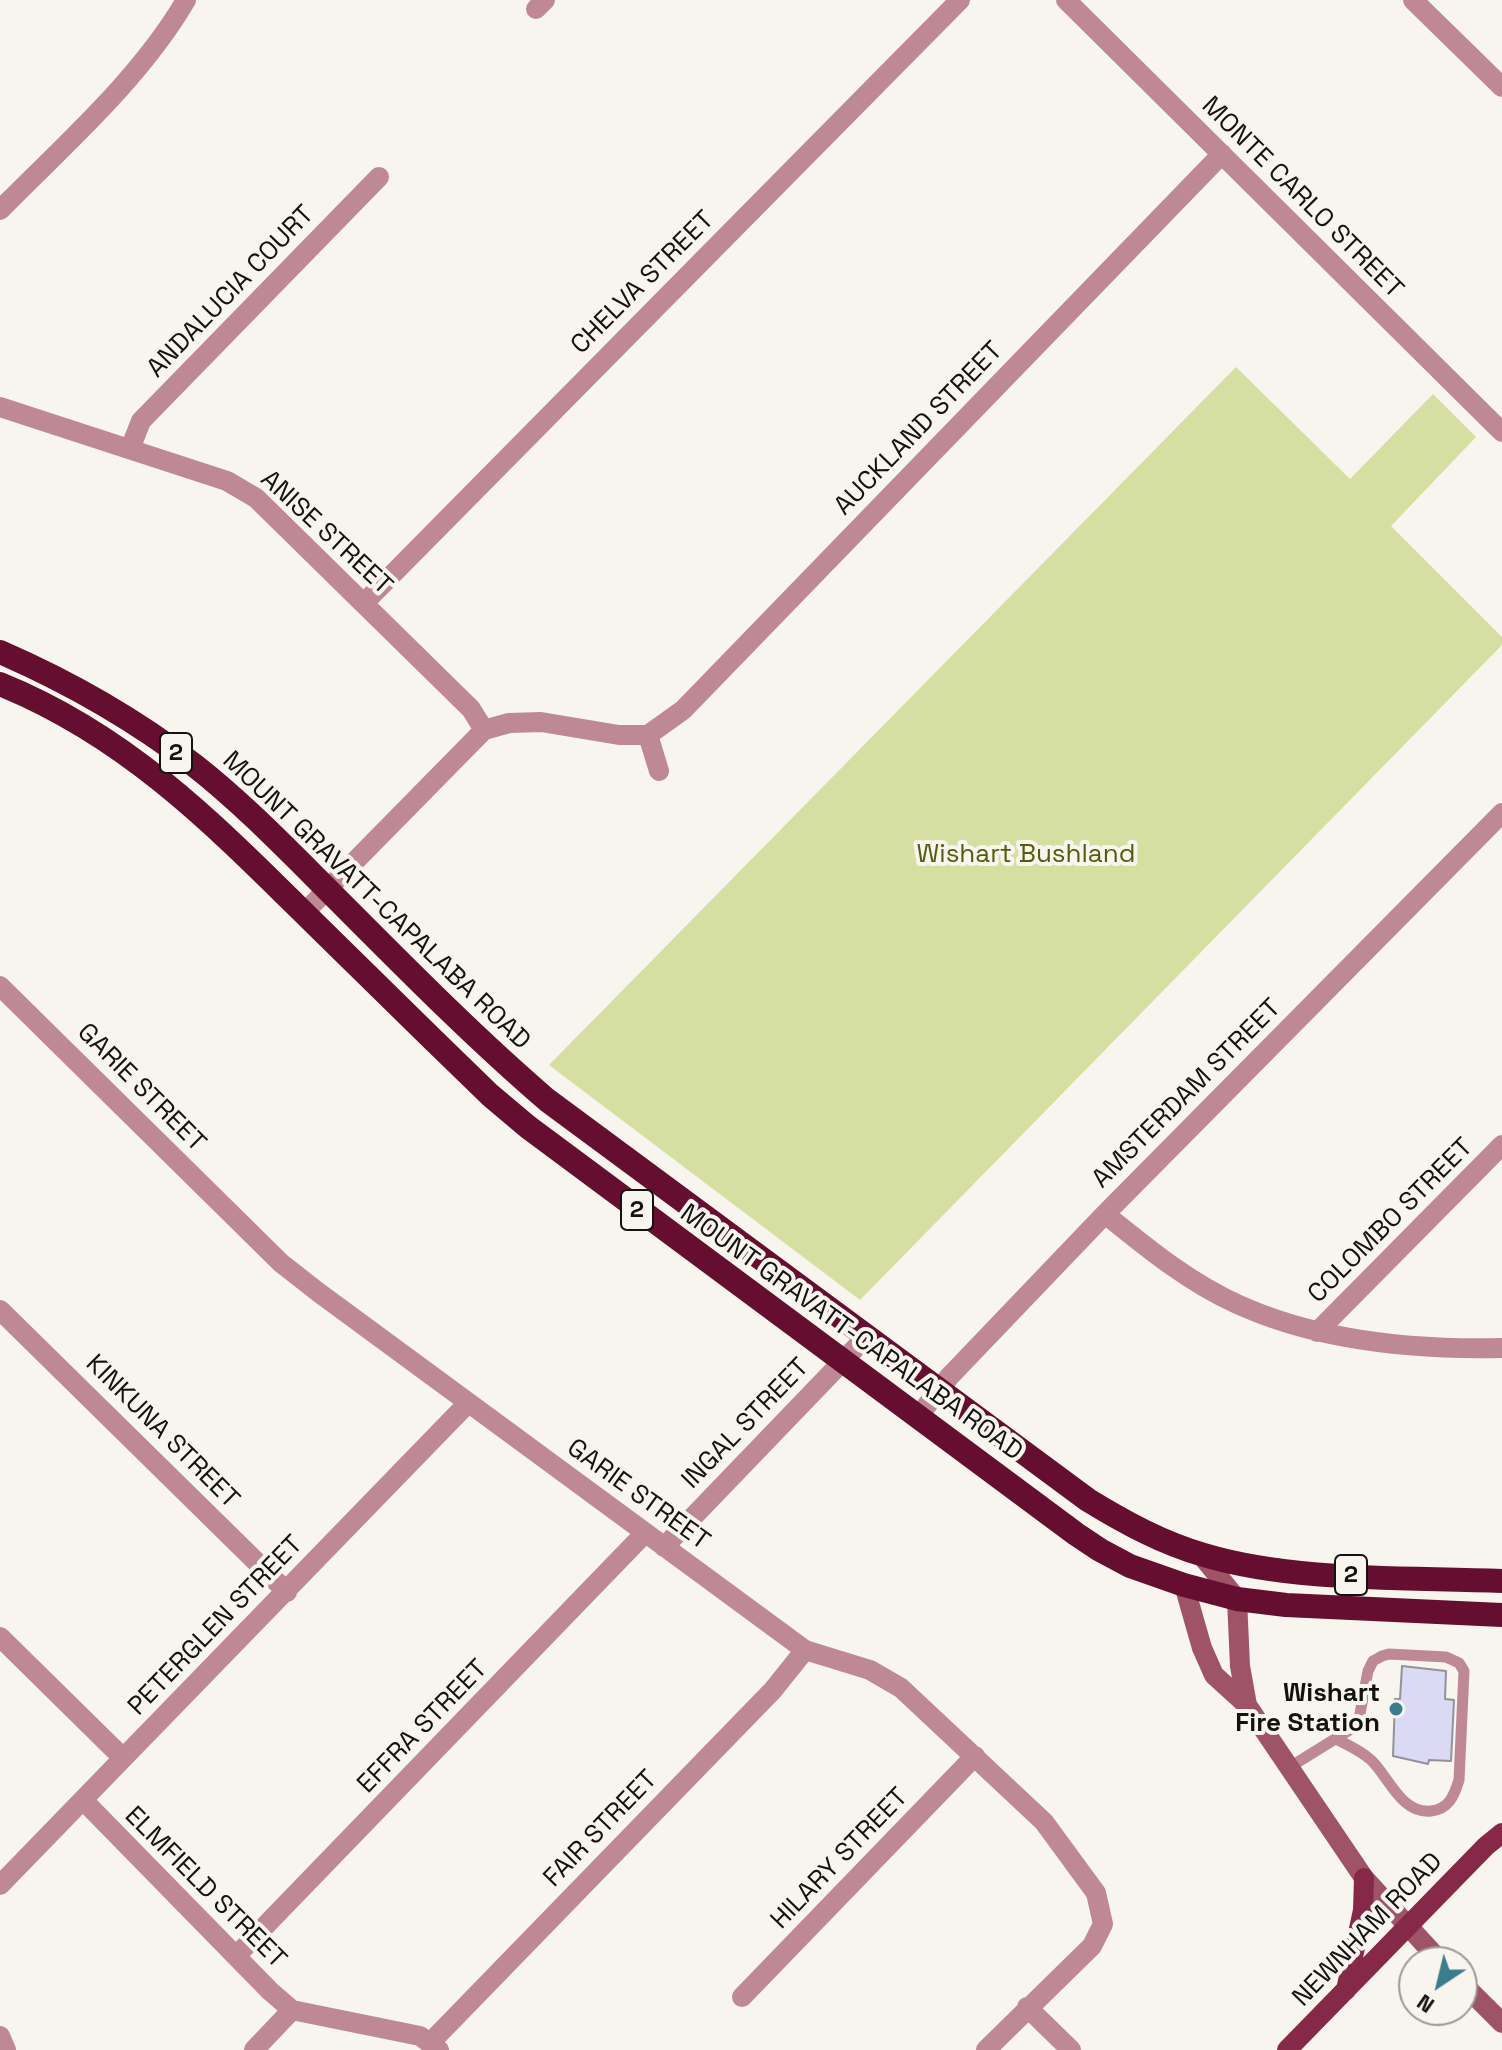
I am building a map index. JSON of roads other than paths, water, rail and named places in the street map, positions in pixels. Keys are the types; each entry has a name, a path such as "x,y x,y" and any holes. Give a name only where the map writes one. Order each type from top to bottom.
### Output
{"highway":[{"name":"MOUNT GRAVATT-CAPALABA ROAD","path":"0,652 79,690 163,743 224,790 493,1052 547,1100 1088,1500 1148,1533 1201,1555 1237,1564 1303,1573 1502,1581"},
{"name":"MOUNT GRAVATT-CAPALABA ROAD","path":"0,684 69,715 127,754 221,833 490,1095 528,1127 917,1418 1100,1550 1143,1571 1237,1599 1286,1605 1502,1615"}],"main road":[{"path":"1201,1555 1237,1599 1240,1666 1247,1705"},
{"path":"1184,1585 1207,1662 1214,1675 1247,1705 1364,1878 1426,1946"},
{"name":"NEWNHAM ROAD","path":"1287,2050 1494,1840 1502,1818"},
{"path":"1346,1990 1363,1910 1364,1878"},
{"path":"1478,1999 1502,2023"}],"street":[{"path":"0,210 139,67 172,25 186,0"},
{"name":"CHELVA STREET","path":"364,603 960,0"},
{"name":"MONTE CARLO STREET","path":"1066,0 1502,432"},
{"path":"1413,0 1502,87"},
{"name":"AUCKLAND STREET","path":"648,735 683,710 1222,154"},
{"name":"ANDALUCIA COURT","path":"130,449 141,421 379,177"},
{"name":"ANISE STREET","path":"0,407 227,481 256,498 471,709 484,730"},
{"path":"304,913 484,730 509,723 541,722 619,735 648,735 659,771"},
{"name":"AMSTERDAM STREET","path":"917,1418 938,1390 1105,1214 1502,813"},
{"name":"GARIE STREET","path":"0,986 281,1263 805,1650 870,1670 901,1688 1044,1822 1096,1893 1103,1924 1092,1946 986,2050"},
{"name":"COLOMBO STREET","path":"1317,1332 1502,1145"},
{"path":"1105,1214 1199,1284 1236,1304 1317,1332 1391,1343 1502,1348"},
{"name":"KINKUNA STREET","path":"0,1310 287,1592"},
{"name":"INGAL STREET","path":"664,1547 866,1337"},
{"name":"PETERGLEN STREET","path":"0,1885 468,1403"},
{"name":"EFFRA STREET","path":"236,1956 645,1533"},
{"path":"0,1637 123,1758"},
{"name":"FAIR STREET","path":"435,2046 773,1690 805,1650"},
{"name":"HILARY STREET","path":"742,1997 975,1756"},
{"name":"ELMFIELD STREET","path":"83,1800 292,2010"},
{"path":"1027,2007 1071,2050"},
{"path":"254,2050 292,2010 420,2036 435,2046"},
{"path":"0,2036 6,2050"}],"lane":[{"path":"1290,1767 1338,1740 1359,1719 1368,1671 1373,1661 1389,1654 1446,1657 1459,1663 1464,1671 1459,1780 1447,1806 1436,1811 1421,1811 1397,1795 1363,1753 1338,1740"}],"place":[{"name":"Wishart Fire Station","path":"1396,1709"}],"park label":[{"name":"Wishart Bushland","path":"1026,855"}]}
